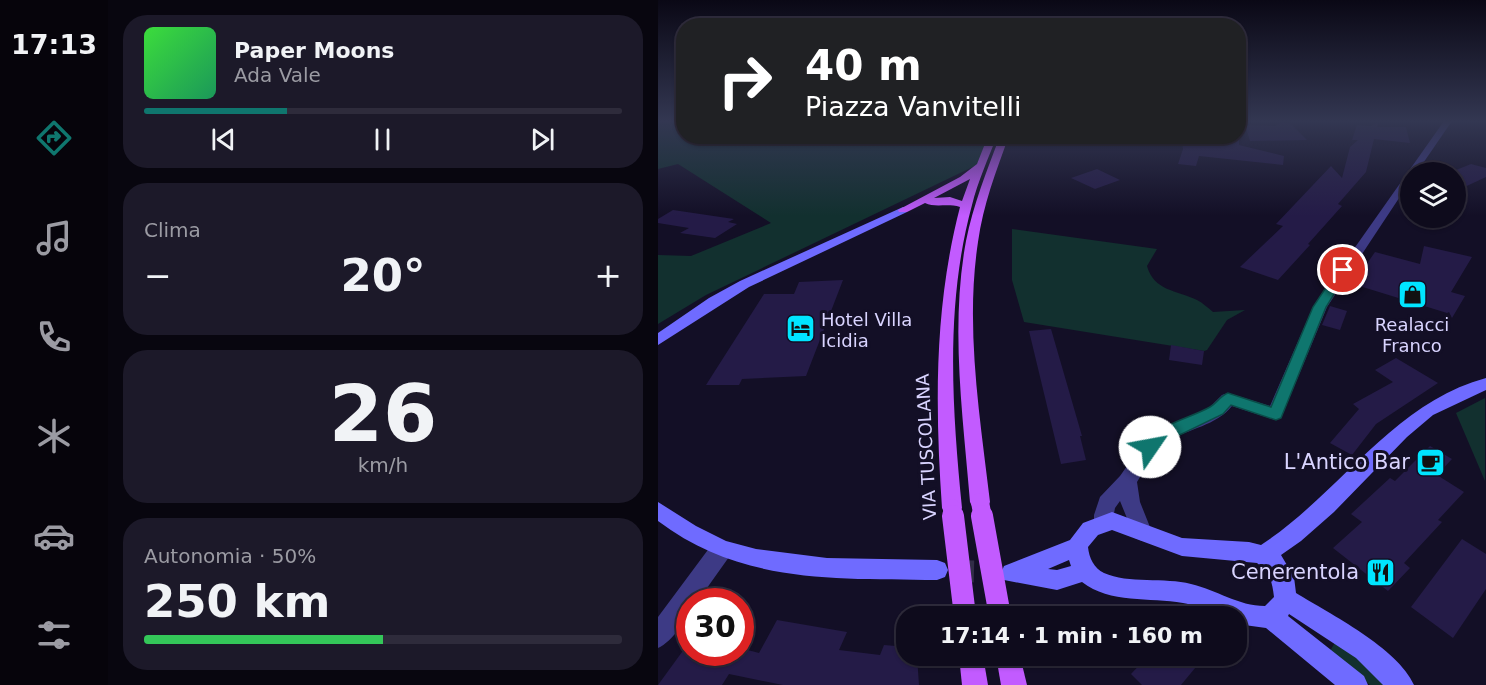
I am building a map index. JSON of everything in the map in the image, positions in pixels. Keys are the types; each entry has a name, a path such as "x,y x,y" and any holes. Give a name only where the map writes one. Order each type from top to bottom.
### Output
{"main road":[{"name":"VIA TUSCOLANA","path":"964,606 948,463 946,332 953,260 966,206 986,153"},
{"path":"998,606 980,502 967,334 968,278 977,217 999,153"},
{"path":"658,340 689,317 735,291 964,179 983,162"},
{"path":"903,210 942,200 954,201 966,206"},
{"path":"1264,555 1294,535 1327,506 1402,432 1427,411 1486,383"},
{"path":"658,510 680,527 721,550 757,560 793,566 937,570"},
{"path":"1104,523 1125,523 1142,532 1191,549 1206,551 1243,548 1264,555 1279,568 1285,582 1286,599 1277,611 1269,616 1252,617 1194,595 1174,590 1110,584 1098,580 1086,571 1077,553 1077,547 1085,532 1104,523"},
{"path":"1077,547 1012,573 1057,580 1086,571"},
{"path":"1286,599 1365,649 1401,685"},
{"path":"1269,616 1355,685"},
{"path":"972,666 975,685"},
{"path":"1010,666 1014,685"}],"street":[{"path":"1104,523 1104,511 1113,493 1127,481 1150,447 1162,437 1217,410 1228,399 1276,414 1316,315 1343,270 1400,189"},
{"path":"1127,481 1130,502 1142,532"},
{"path":"658,636 721,550"}],"green space":[{"path":"658,153 986,153 983,162 706,295 658,324 658,255 691,256 771,223 678,164 658,169"},
{"path":"1012,229 1157,249 1147,266 1150,274 1160,285 1197,300 1213,312 1245,310 1227,320 1207,350 1204,351 1024,322 1012,280"},
{"path":"1485,398 1485,481 1456,413"},
{"path":"1337,639 1391,685 1370,685 1330,651"}],"building":[{"path":"1182,153 1272,153 1284,156 1283,165 1199,156 1196,166 1178,164"},
{"path":"1348,153 1371,153 1366,172 1338,204 1342,206 1278,280 1240,267 1283,226 1276,224 1331,166 1342,178"},
{"path":"1471,164 1486,168 1486,177 1466,186 1466,166"},
{"path":"1097,169 1120,180 1095,189 1071,178"},
{"path":"673,210 734,219 728,222 737,224 715,238 680,233 689,228 658,223 658,219"},
{"path":"1424,246 1472,257 1451,292 1465,296 1452,318 1449,312 1353,284 1375,252 1420,264"},
{"path":"843,280 806,376 742,379 739,385 706,385 764,294 794,294 799,282"},
{"path":"1330,306 1347,311 1340,330 1322,325"},
{"path":"1051,329 1082,436 1080,436 1086,460 1061,464 1029,331"},
{"path":"1171,345 1204,351 1202,365 1169,360"},
{"path":"1396,358 1438,383 1376,424 1352,455 1330,443 1359,409 1353,404 1393,382 1375,370"},
{"path":"1430,446 1452,459 1437,475 1464,492 1438,520 1442,522 1404,563 1410,568 1388,591 1333,548 1362,522 1351,514 1390,478 1395,481"},
{"path":"1462,539 1486,554 1486,589 1453,638 1411,607"},
{"path":"777,620 847,632 839,650 880,655 884,645 896,646 896,666 918,666 919,685 783,685 729,674 722,685 658,685 676,660 676,666 754,666 754,652 759,653"},
{"path":"1139,666 1197,666 1181,685 1142,685 1131,674"}],"tunnel":[{"path":"952,571 1000,572"}],"place":[{"name":"Realacci Franco","path":"1412,295"},
{"name":"Hotel Villa Icidia","path":"800,329"},
{"name":"L'Antico Bar","path":"1431,462"},
{"name":"Cenerentola","path":"1380,572"}],"route":[{"path":"1150,447 1162,437 1224,406 1228,399 1276,414 1320,307 1343,270"}]}
